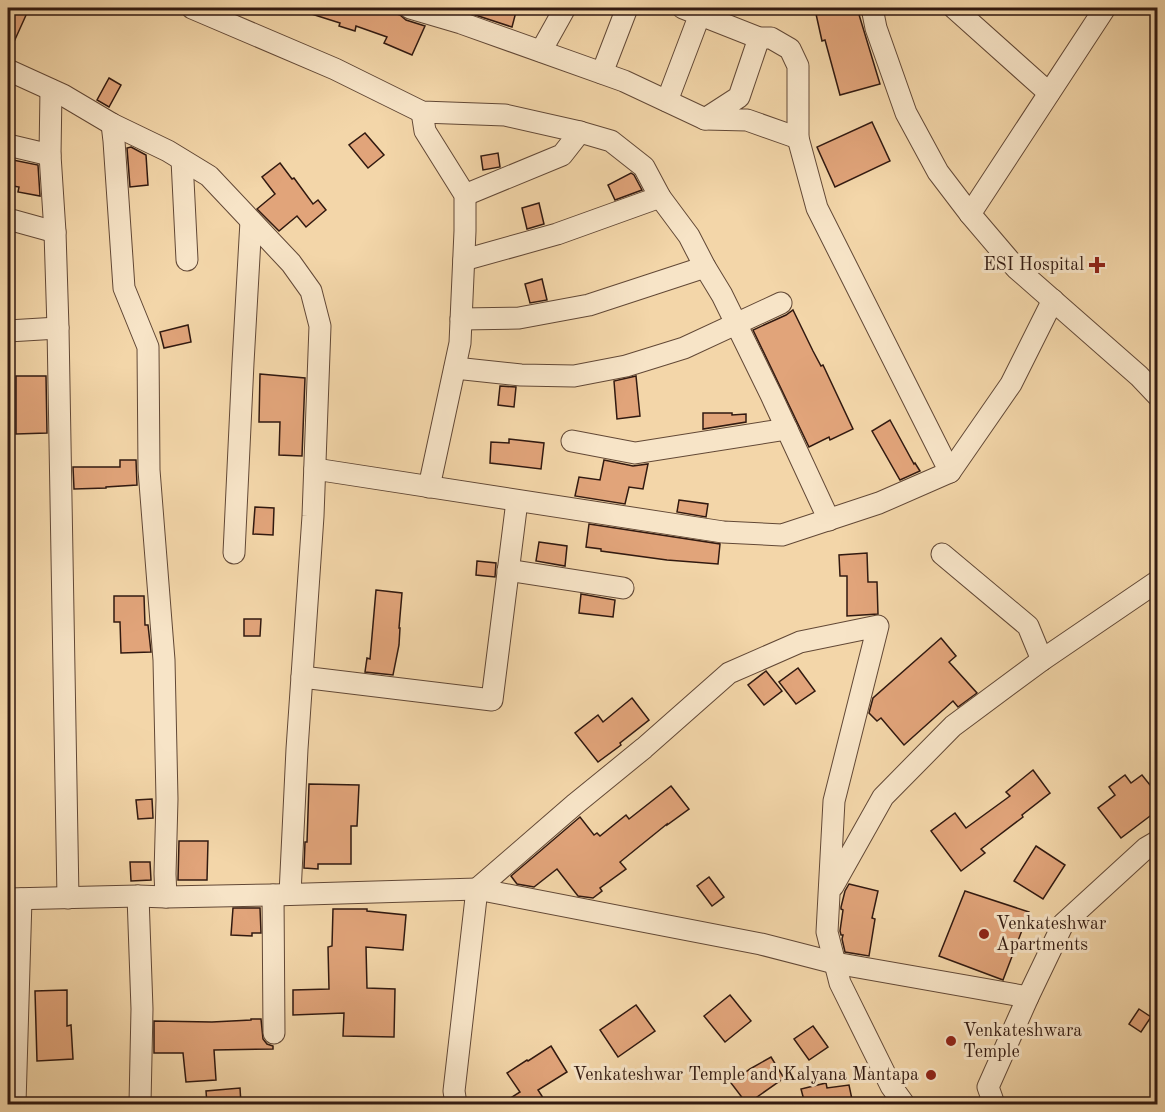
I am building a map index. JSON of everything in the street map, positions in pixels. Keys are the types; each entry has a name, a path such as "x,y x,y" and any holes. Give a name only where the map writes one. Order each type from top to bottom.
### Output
{"street":[{"path":"192,8 335,69 422,112 505,115 580,132 611,141 644,167 660,197 689,236 722,295 829,520"},
{"path":"410,8 461,23 624,81 705,119 747,120 798,138"},
{"path":"542,51 565,8"},
{"path":"602,73 627,8"},
{"path":"872,8 876,28 906,113 938,172 1016,268 1139,376 1158,396"},
{"path":"954,8 1049,93"},
{"path":"970,214 1105,8"},
{"path":"667,101 692,11 759,38 771,38 790,49 798,66 798,138 817,208 950,472"},
{"path":"705,119 739,97 759,38"},
{"path":"8,70 63,95 112,124 168,151 209,176 291,263 311,291 320,326 313,516 296,760 281,895 274,1033"},
{"path":"51,90 50,155 58,328 68,898"},
{"path":"422,112 425,131 465,195 460,343 429,487"},
{"path":"112,124 124,288 148,347 149,470 164,660 167,799 166,897"},
{"path":"465,195 562,155 580,132"},
{"path":"8,145 50,155"},
{"path":"182,160 187,260"},
{"path":"464,260 557,234 660,197"},
{"path":"8,219 55,232"},
{"path":"234,553 252,221"},
{"path":"462,319 519,318 589,305 705,267"},
{"path":"315,469 735,533 782,535 879,503 950,472 1011,384 1053,300"},
{"path":"455,368 521,375 574,376 626,366 684,348 781,303"},
{"path":"8,331 58,328"},
{"path":"572,441 635,453 787,429"},
{"path":"302,676 492,700 517,501"},
{"path":"942,554 1028,626 1042,660"},
{"path":"508,570 623,588"},
{"path":"830,891 883,797 953,726 1042,660 1158,581"},
{"path":"456,1104 454,1092 477,889 729,673 801,642 878,626 834,801 827,932 840,983 891,1086 904,1104"},
{"path":"994,1104 988,1087 1063,924 1146,848 1158,841"},
{"path":"15,1104 14,899 477,889 761,944 835,963 1028,997"},
{"path":"138,896 142,1009 140,1104"}],"building":[{"path":"11,8 27,13 8,55 8,14"},
{"path":"303,8 379,8 425,26 412,55 384,43 387,37 356,26 355,31 339,26 340,23 302,11"},
{"path":"454,8 517,8 512,27"},
{"path":"841,8 857,8 880,84 840,95 825,40 822,41 816,14"},
{"path":"109,78 121,85 109,107 97,100"},
{"path":"872,122 890,161 835,187 817,147"},
{"path":"365,133 384,155 368,168 349,145"},
{"path":"131,147 146,155 148,185 130,187 127,148"},
{"path":"498,153 500,167 483,170 481,156"},
{"path":"8,159 38,165 40,196 18,192 19,187 8,185"},
{"path":"280,163 313,204 318,200 326,210 306,227 297,216 279,231 257,209 275,194 262,177"},
{"path":"631,173 642,190 615,200 608,185"},
{"path":"539,203 544,224 527,229 522,208"},
{"path":"542,279 547,300 530,303 525,284"},
{"path":"793,310 821,366 823,365 853,429 809,447 753,330"},
{"path":"188,325 191,342 164,348 160,332"},
{"path":"260,374 305,378 302,456 279,455 280,422 259,422"},
{"path":"16,376 46,376 47,433 16,434"},
{"path":"636,376 640,416 617,419 614,381"},
{"path":"500,386 516,387 514,407 498,405"},
{"path":"703,413 746,414 746,422 703,429"},
{"path":"890,420 920,471 900,480 872,431"},
{"path":"509,439 544,443 541,469 490,463 491,442 509,443"},
{"path":"120,460 136,460 137,485 74,489 73,467 120,467"},
{"path":"604,460 633,466 648,464 643,489 629,487 625,504 575,496 579,477 600,480"},
{"path":"679,500 708,504 706,517 677,512"},
{"path":"255,507 274,508 273,535 253,534"},
{"path":"589,524 720,544 718,564 667,560 586,547"},
{"path":"539,542 567,546 565,566 536,561"},
{"path":"867,553 868,582 877,582 878,614 847,616 847,576 840,576 839,555"},
{"path":"477,561 496,563 495,577 476,575"},
{"path":"376,590 402,593 399,645 393,675 365,672 367,658 370,659"},
{"path":"581,594 615,600 613,617 579,613"},
{"path":"114,596 144,596 145,625 148,625 151,652 121,653 120,622 114,622"},
{"path":"244,619 261,619 260,636 244,636"},
{"path":"941,638 956,656 949,662 977,693 958,707 953,701 904,745 881,718 877,721 869,713 873,698"},
{"path":"798,668 815,691 796,704 779,682"},
{"path":"766,671 782,691 764,705 748,685"},
{"path":"632,698 649,720 598,762 575,733 598,715 603,722"},
{"path":"1033,770 1050,793 981,849 985,853 961,871 931,831 955,813 966,828 1010,796 1006,792"},
{"path":"1125,775 1131,783 1142,775 1158,795 1158,810 1121,838 1098,808 1115,795 1109,787"},
{"path":"309,784 359,785 357,826 351,826 351,864 318,864 318,869 304,868"},
{"path":"671,786 689,809 620,862 626,869 600,888 602,891 593,898 578,896 557,869 534,887 517,884 511,876 580,817 594,835 597,833 600,836 626,815 629,819"},
{"path":"152,799 153,818 138,819 136,800"},
{"path":"179,841 208,841 207,880 178,880"},
{"path":"1036,846 1065,865 1043,899 1014,881"},
{"path":"130,862 150,862 151,880 131,881"},
{"path":"709,877 724,897 712,906 697,886"},
{"path":"849,884 878,891 872,918 875,919 869,956 845,952 843,935 840,931 843,910 841,907"},
{"name":"Venkateshwar Apartments","path":"965,891 1029,912 1003,980 939,956"},
{"path":"233,908 260,908 261,933 252,933 252,936 231,935"},
{"path":"333,909 367,909 367,911 406,915 403,950 366,947 367,988 395,989 394,1037 343,1036 344,1013 293,1015 293,990 329,989 328,947 332,946"},
{"path":"67,990 67,1026 71,1025 73,1059 37,1061 35,991"},
{"path":"730,995 751,1021 725,1042 704,1016"},
{"path":"636,1005 655,1031 618,1057 600,1030"},
{"path":"1139,1009 1151,1017 1141,1032 1129,1024"},
{"path":"261,1019 263,1039 267,1044 273,1046 273,1049 214,1050 216,1080 186,1082 183,1053 154,1053 154,1021 212,1022"},
{"path":"813,1026 828,1047 809,1060 794,1039"},
{"path":"551,1046 567,1072 538,1090 547,1104 501,1104 520,1092 507,1073"},
{"path":"771,1057 784,1078 747,1104 731,1083"},
{"path":"826,1083 827,1088 849,1085 853,1104 805,1104 801,1089"},
{"path":"240,1088 241,1104 207,1104 206,1091"}],"place":[{"name":"ESI Hospital","path":"1097,265"},
{"name":"Venkateshwar Apartments","path":"984,934"},
{"name":"Venkateshwara Temple","path":"951,1041"},
{"name":"Venkateshwar Temple and Kalyana Mantapa","path":"931,1075"}]}
